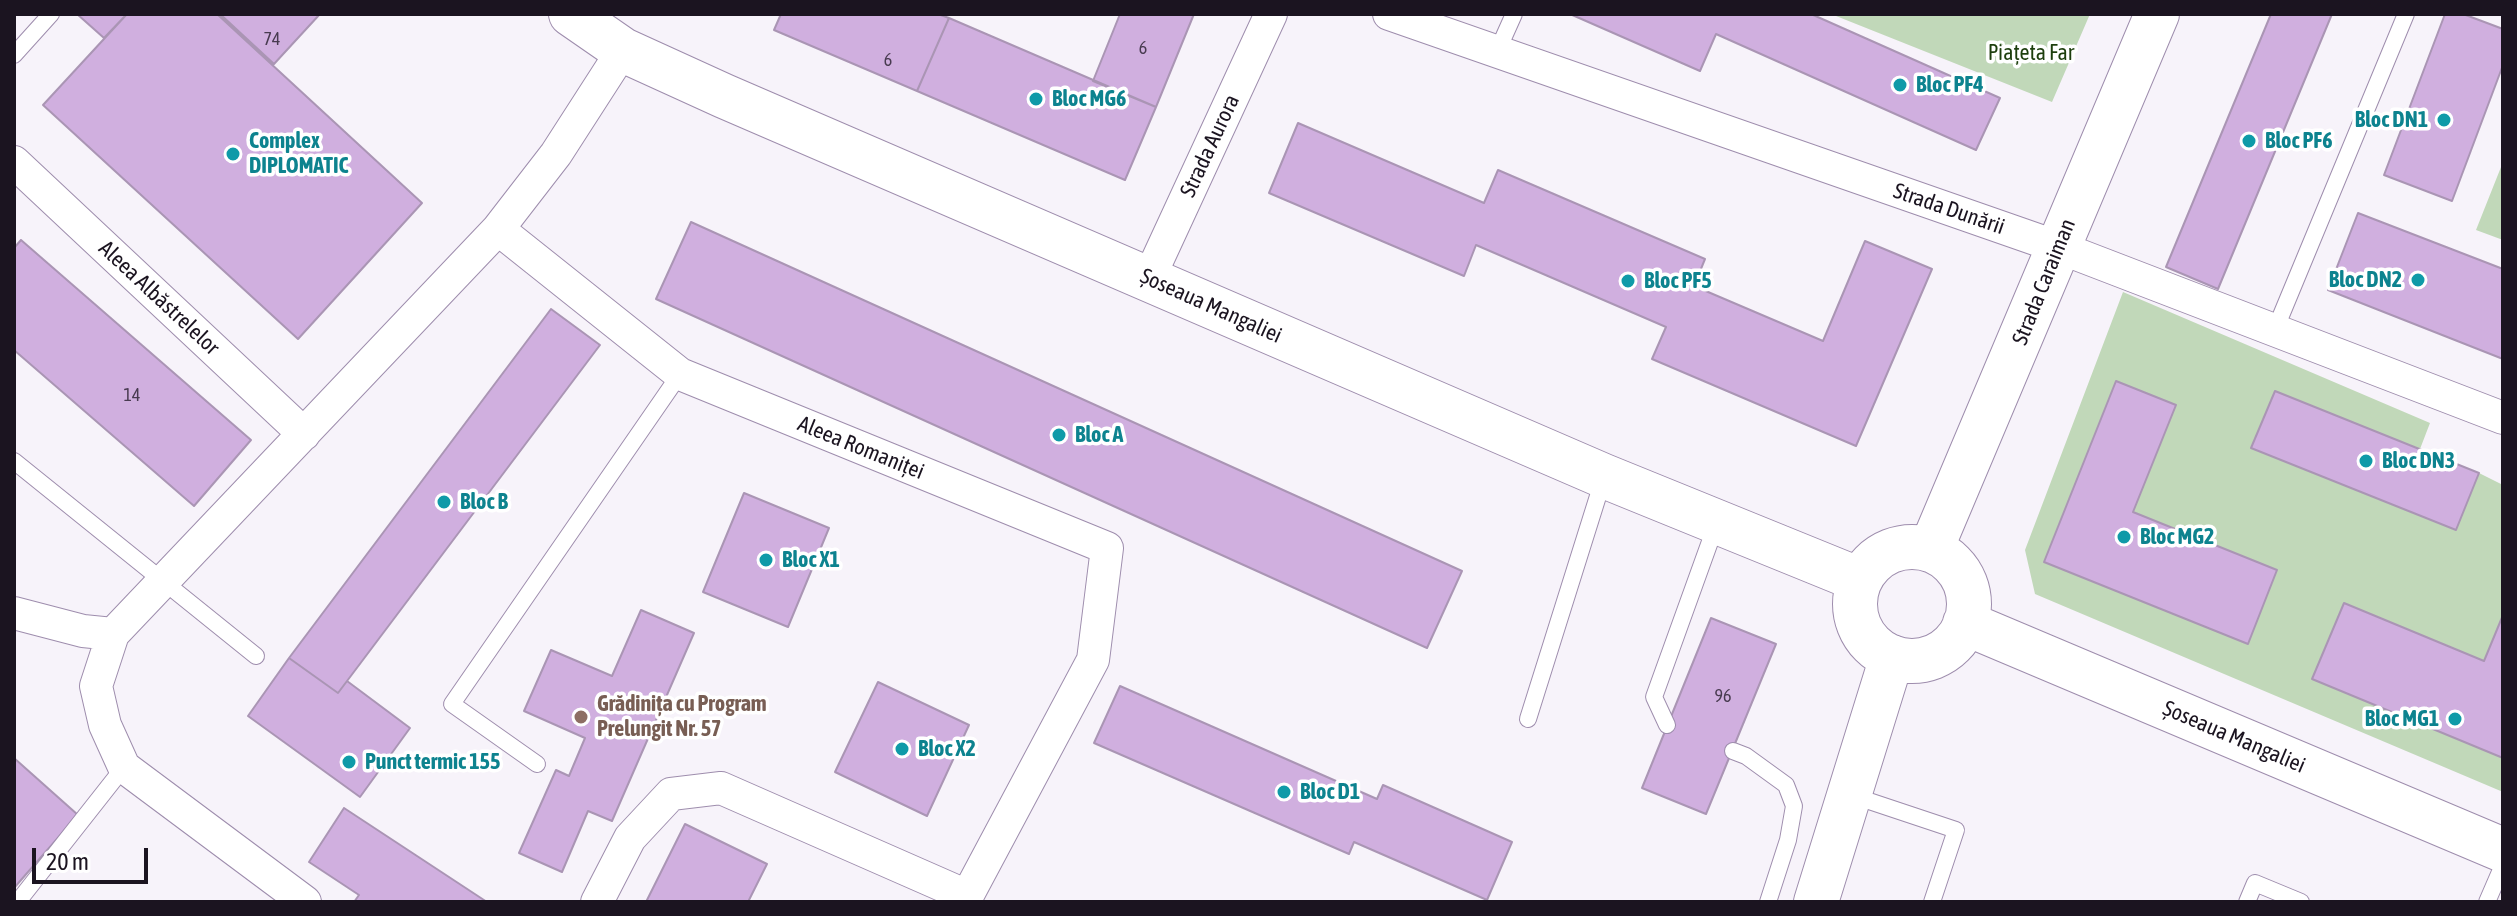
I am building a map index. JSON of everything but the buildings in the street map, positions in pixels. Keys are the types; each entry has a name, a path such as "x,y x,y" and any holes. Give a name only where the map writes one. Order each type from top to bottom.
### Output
{"street":[{"name":"Șoseaua Mangaliei","path":"571,14 623,50 724,96 1604,476 1860,580"},
{"name":"Strada Aurora","path":"1149,278 1271,14"},
{"name":"Strada Dunării","path":"1389,14 2058,247 2503,418"},
{"name":"Strada Caraiman","path":"1931,549 2157,14"},
{"path":"305,902 124,767 105,725 96,686 113,634 498,229 556,154 623,50"},
{"name":"Aleea Albăstrelelor","path":"14,162 304,434"},
{"name":"Aleea Romaniței","path":"498,229 680,374 1107,548 1093,660 966,899 721,788 671,794 630,838 597,902"},
{"path":"1912,546 1931,549 1948,559 1961,573 1968,591 1969,610 1965,623 1953,644 1938,655 1920,661 1902,661 1884,655 1869,643 1855,610 1856,590 1863,573 1876,558 1893,549 1912,546"},
{"path":"14,613 83,631 113,634"},
{"name":"Șoseaua Mangaliei","path":"1965,623 2503,850"},
{"path":"1816,902 1892,657"}],"lane":[{"path":"14,55 51,14"},
{"path":"1497,52 1514,14"},
{"path":"2275,330 2406,14"},
{"path":"537,764 452,704 680,374"},
{"path":"14,461 256,656"},
{"path":"1528,719 1604,476"},
{"path":"1667,725 1654,697 1717,523"},
{"path":"1733,751 1746,756 1786,785 1794,806 1788,840 1768,902"},
{"path":"14,901 20,899 124,767"},
{"path":"1849,794 1956,830 1932,902"},
{"path":"2487,902 2503,865"},
{"path":"2247,902 2255,883 2301,902"}],"green space":[{"name":"Piațeta Far","path":"1831,14 2090,14 2052,102"},
{"path":"2503,162 2503,240 2476,230"},
{"path":"2123,292 2430,423 2420,449 2275,391 2251,448 2456,530 2479,473 2503,485 2503,615 2484,661 2313,678 2503,758 2503,792 2035,594 2025,550","holes":["2116,381 2176,405 2133,512 2277,570 2248,643 2044,562"]}],"place":[{"name":"Bloc PF4","path":"1900,85"},
{"name":"Bloc MG6","path":"1036,99"},
{"name":"Bloc DN1","path":"2444,120"},
{"name":"Bloc PF6","path":"2249,141"},
{"name":"Complex DIPLOMATIC","path":"233,154"},
{"name":"Bloc DN2","path":"2418,280"},
{"name":"Bloc PF5","path":"1628,281"},
{"name":"Bloc A","path":"1059,435"},
{"name":"Bloc DN3","path":"2366,461"},
{"name":"Bloc B","path":"444,502"},
{"name":"Bloc MG2","path":"2124,537"},
{"name":"Bloc X1","path":"766,560"},
{"name":"Grădinița cu Program Prelungit Nr. 57","path":"581,717"},
{"name":"Bloc MG1","path":"2455,719"},
{"name":"Bloc X2","path":"902,749"},
{"name":"Punct termic 155","path":"349,762"},
{"name":"Bloc D1","path":"1284,792"}]}
